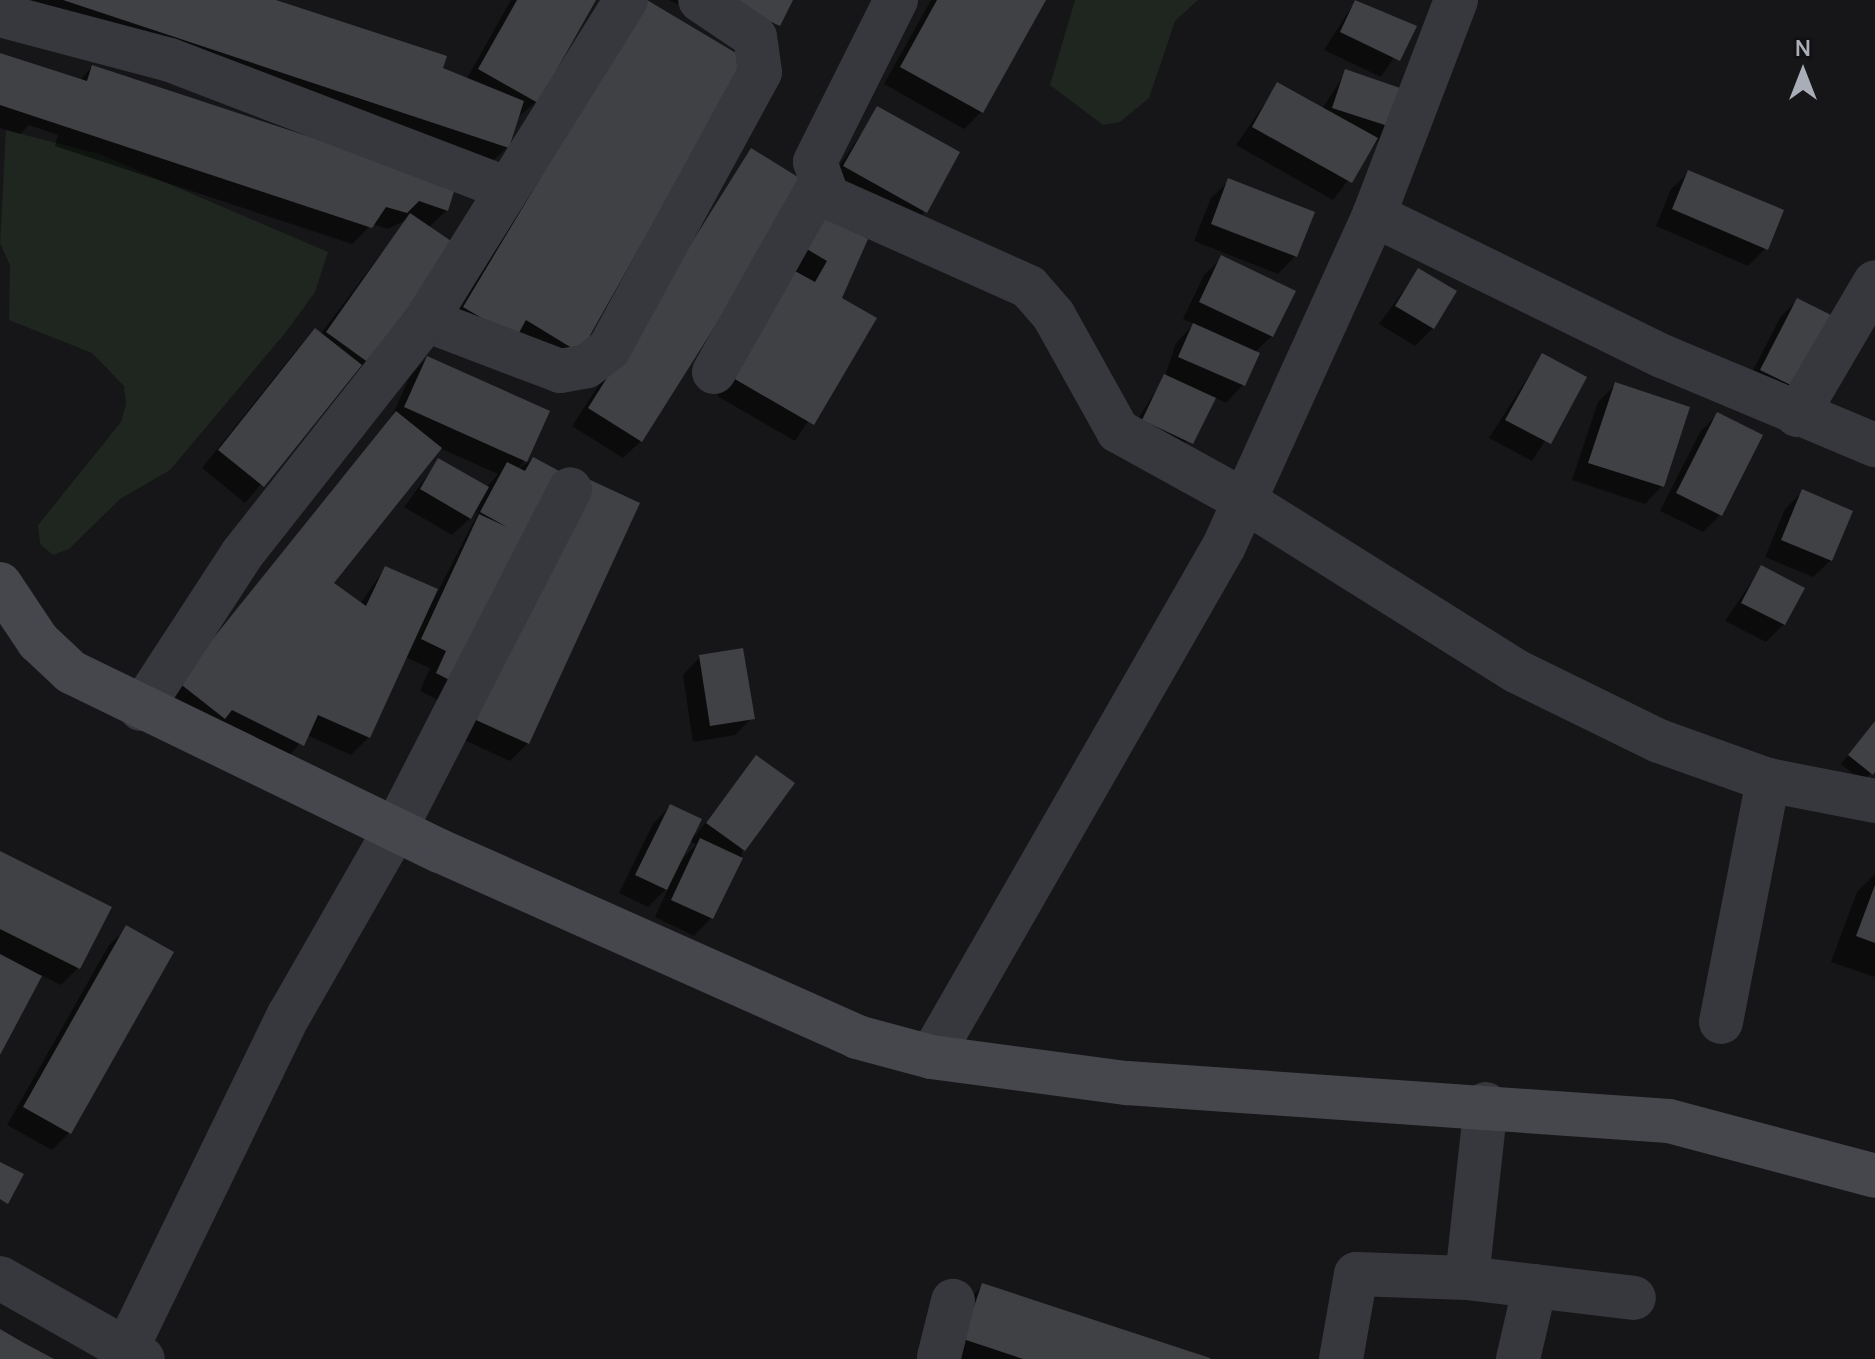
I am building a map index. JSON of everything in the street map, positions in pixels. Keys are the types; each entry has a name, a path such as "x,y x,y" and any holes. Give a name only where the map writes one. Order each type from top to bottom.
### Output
{"street":[{"path":"141,709 242,554 426,320 626,0"},
{"path":"426,320 560,371 587,366 609,349 760,72 755,37 700,0"},
{"path":"896,0 815,162 819,186 828,197 1029,287 1054,316 1118,431 1245,501 1516,671 1659,741 1768,780 1875,801"},
{"path":"931,1057 1245,501 1374,215 1456,0"},
{"path":"0,15 170,60 506,188"},
{"path":"714,372 819,186"},
{"path":"1374,215 1797,415 1875,445"},
{"path":"1797,415 1875,282"},
{"path":"0,1278 134,1355 289,1015 395,830 570,489"},
{"path":"0,584 38,641 71,672 141,709 395,830 803,1015 931,1057 1127,1083 1486,1104 1714,1129 1875,1176"},
{"path":"1721,1022 1768,780"},
{"path":"1467,1278 1486,1104"},
{"path":"1341,1359 1356,1274 1467,1278 1634,1298"},
{"path":"1518,1359 1535,1286"},
{"path":"940,1358 953,1301"}],"shaded area":[{"path":"1075,0 1198,0 1175,21 1149,98 1120,122 1103,125 1050,85"},
{"path":"6,130 99,154 328,252 315,292 286,332 170,470 120,499 69,549 53,555 40,544 38,525 121,422 126,404 124,386 92,353 9,320 10,265 0,243"}],"building":[{"path":"63,0 276,0 447,56 443,68 524,101 509,148"},
{"path":"517,0 596,0 538,103 478,69"},
{"path":"647,0 746,59 580,353 526,320 516,338 463,307"},
{"path":"723,0 793,0 780,26"},
{"path":"937,0 1046,0 983,113 900,67"},
{"path":"1355,0 1417,26 1400,61 1340,32"},
{"path":"0,53 87,81 92,65 456,185 448,211 419,201 407,213 386,207 372,228 0,105"},
{"path":"1345,69 1403,89 1391,127 1332,108"},
{"path":"1277,82 1378,138 1352,183 1252,127"},
{"path":"877,106 960,152 927,213 843,166"},
{"path":"751,148 806,182 642,442 588,408"},
{"path":"1688,170 1784,210 1768,250 1672,209"},
{"path":"1228,178 1315,212 1297,257 1211,224"},
{"path":"410,213 454,243 369,363 326,332"},
{"path":"825,214 868,239 842,298 877,318 814,425 733,378 795,271 815,282 827,261 805,248"},
{"path":"1221,255 1296,291 1273,337 1199,302"},
{"path":"1418,268 1457,291 1434,329 1395,306"},
{"path":"1797,298 1839,319 1803,391 1760,370"},
{"path":"1193,323 1260,353 1245,386 1178,357"},
{"path":"315,328 362,365 264,487 218,450"},
{"path":"1542,353 1587,377 1551,444 1505,420"},
{"path":"427,356 550,411 527,462 404,407"},
{"path":"1164,374 1216,398 1193,444 1142,420"},
{"path":"1615,382 1690,407 1664,487 1588,463"},
{"path":"396,411 442,448 334,583 366,606 385,566 438,589 370,738 318,715 304,746 232,710 225,719 178,682"},
{"path":"1717,412 1763,435 1722,516 1676,493"},
{"path":"533,457 561,472 457,684 436,673 446,651 421,639 479,514 507,527 480,512 507,462 525,471"},
{"path":"438,458 489,487 471,519 420,489"},
{"path":"586,478 640,503 529,744 476,720"},
{"path":"1802,489 1853,511 1832,561 1781,540"},
{"path":"1761,565 1805,588 1785,625 1741,603"},
{"path":"743,648 755,719 710,726 699,655"},
{"path":"1875,721 1875,772 1873,775 1848,755"},
{"path":"756,755 795,783 745,851 706,823"},
{"path":"670,804 702,819 667,890 635,875"},
{"path":"700,838 743,858 713,919 671,900"},
{"path":"0,851 112,907 80,969 0,929"},
{"path":"1875,885 1875,943 1856,936"},
{"path":"126,925 174,952 71,1134 23,1107"},
{"path":"0,954 42,976 0,1055"},
{"path":"0,1162 24,1174 8,1204 0,1199"},
{"path":"982,1283 1210,1359 1023,1359 963,1339"},
{"path":"0,1329 24,1343 54,1359 0,1359"}]}
